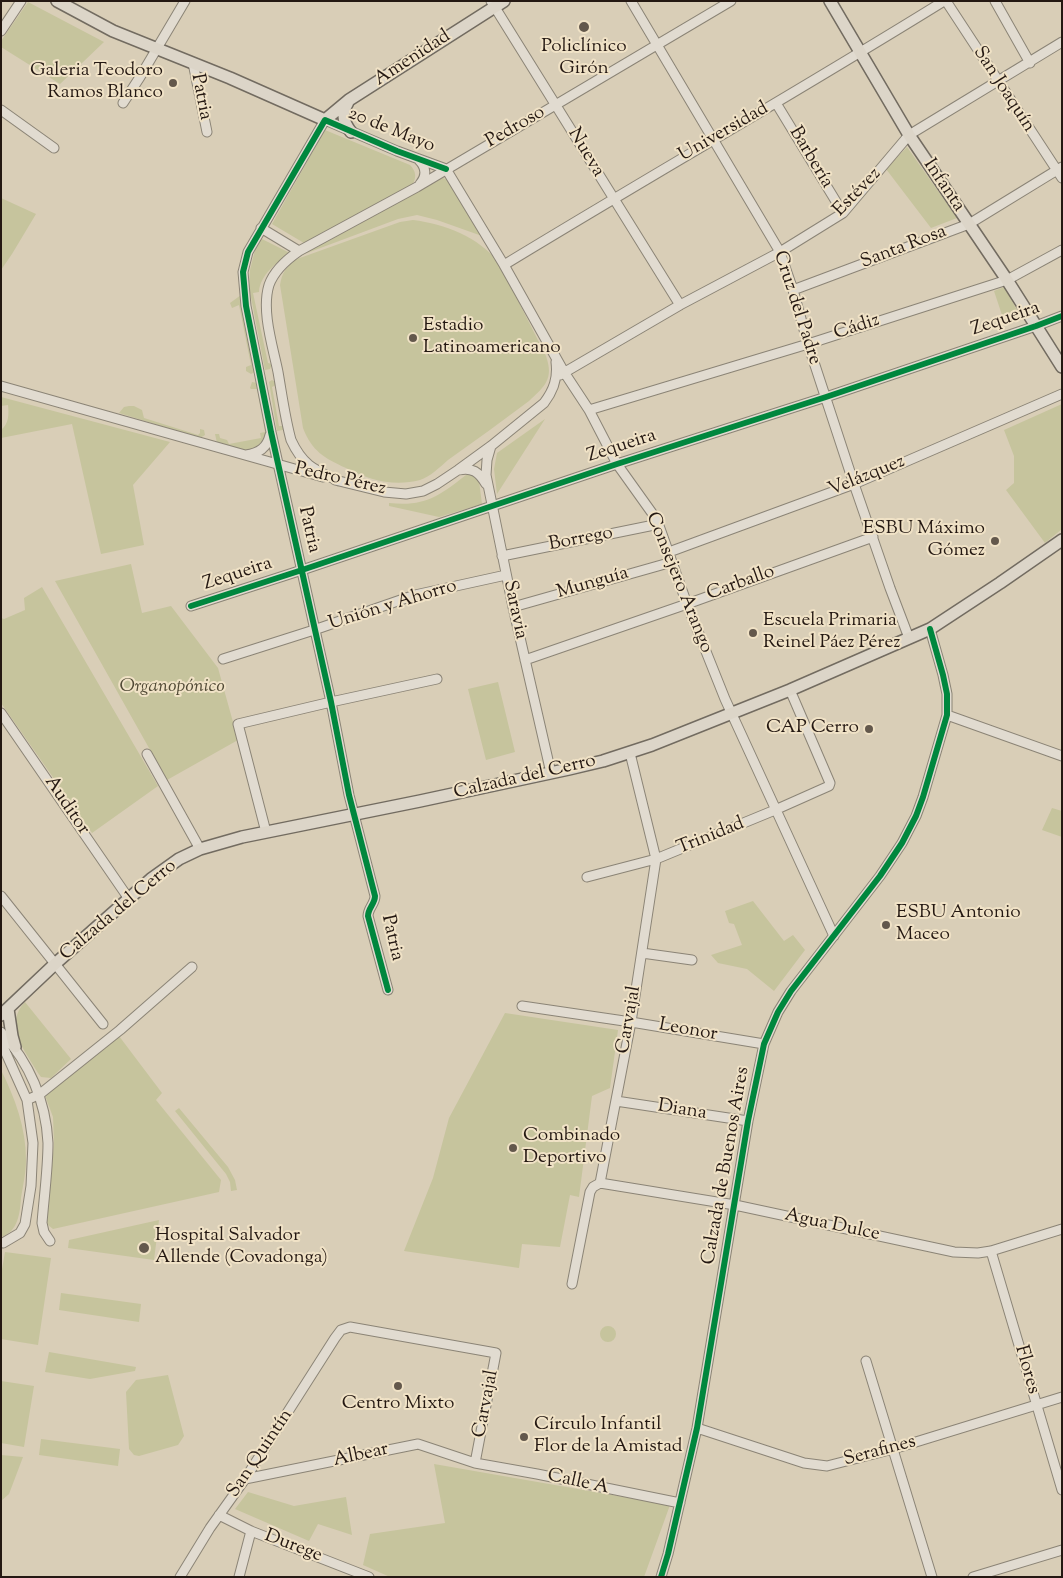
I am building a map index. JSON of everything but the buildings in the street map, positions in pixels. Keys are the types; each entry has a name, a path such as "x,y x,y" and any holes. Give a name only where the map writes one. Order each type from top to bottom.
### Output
{"main road":[{"name":"20 de Mayo","path":"57,1 113,31 194,63 325,120"},
{"name":"Infanta","path":"830,1 909,135 1062,367"},
{"name":"Amenidad","path":"325,120 349,100 496,3"},
{"path":"297,107 325,109 349,100"},
{"path":"349,100 345,107 344,121 351,132"},
{"name":"Calzada del Cerro","path":"5,1012 56,963 151,879 169,866 200,849 234,839 551,773 630,753 790,690 930,628 1062,540"},
{"path":"5,1012 15,1047"}],"street":[{"path":"1,31 21,1"},
{"path":"123,103 185,1"},
{"name":"Cruz del Padre","path":"631,1 780,252 854,484 909,638"},
{"name":"Pedroso","path":"299,251 416,187 731,1"},
{"name":"Universidad","path":"504,265 860,54 945,1"},
{"name":"San Joaquín","path":"945,1 1060,172"},
{"path":"995,1 1030,63"},
{"name":"Nueva","path":"496,3 555,105 680,305"},
{"name":"Estévez","path":"564,372 680,305 780,252 843,213 909,135 1062,43"},
{"name":"Patria","path":"194,63 207,132"},
{"name":"Barbería","path":"776,103 843,213"},
{"path":"1,110 54,148"},
{"name":"Patria","path":"325,120 248,252 244,266 243,281 246,306 271,432 331,702 353,814 375,896 375,900 368,911 368,916 388,990"},
{"name":"20 de Mayo","path":"325,120 419,160 446,169"},
{"path":"416,187 423,179 425,172 424,166 419,160"},
{"name":"Consejero Arango","path":"446,169 538,323 564,372 589,410 617,464 659,524 687,604 732,714 834,936"},
{"name":"Santa Rosa","path":"793,290 969,224 1060,172"},
{"path":"261,228 299,251 284,263 272,277 267,305 268,321 288,429 300,465 298,468 293,469"},
{"name":"Cádiz","path":"589,410 808,344 1006,280 1062,250"},
{"name":"Zequeira","path":"191,606 617,464 826,397 1062,316"},
{"name":"Pedro Pérez","path":"1,386 279,466 384,492 406,494 431,488 491,446 544,403 550,396 556,380 557,367 555,356"},
{"name":"Pedro Pérez","path":"556,380 564,372"},
{"name":"Velázquez","path":"669,552 854,484 1062,394"},
{"path":"244,455 259,452 264,448 271,432"},
{"name":"Saravia","path":"491,446 486,468 491,506 551,773"},
{"path":"296,452 311,466 339,481"},
{"path":"458,470 465,468 476,471 488,486"},
{"name":"Borrego","path":"502,556 659,524"},
{"name":"Carballo","path":"525,660 873,537"},
{"name":"Munguía","path":"513,607 672,562"},
{"name":"Unión y Ahorro","path":"224,658 314,630 415,595 506,575"},
{"name":"Calzada de Buenos Aires","path":"661,1577 697,1428 748,1121 764,1044 778,1012 791,991 880,876 909,830 923,797 948,715 943,675 930,628"},
{"path":"266,832 238,724 437,679"},
{"name":"Trinidad","path":"587,877 656,859 830,785 790,690"},
{"name":"Auditor","path":"1,713 129,899"},
{"path":"948,715 1062,756"},
{"name":"Carvajal","path":"572,1284 590,1192 593,1187 600,1183 631,1022 656,859 630,753"},
{"path":"147,754 200,849"},
{"path":"1,896 103,1024"},
{"path":"642,953 692,960"},
{"path":"27,1100 40,1094 120,1030 192,967"},
{"name":"Leonor","path":"522,1006 764,1044"},
{"path":"1,1032 15,1047 40,1094 48,1143 42,1223 44,1232 50,1241"},
{"path":"1,1042 27,1100 33,1162 25,1224 20,1233 3,1243"},
{"name":"Diana","path":"616,1100 748,1121"},
{"name":"Agua Dulce","path":"600,1183 735,1205 954,1252 978,1253 992,1251 1062,1229"},
{"name":"Flores","path":"992,1251 1062,1490"},
{"name":"Carvajal","path":"341,1330 350,1327 496,1353 475,1463"},
{"name":"San Quintín","path":"180,1577 341,1330"},
{"path":"866,1362 932,1577"},
{"name":"Serafines","path":"697,1428 812,1465 827,1466 893,1449 1062,1397"},
{"name":"Albear","path":"245,1479 418,1444 475,1463"},
{"name":"Calle A","path":"475,1463 680,1504"},
{"name":"Durege","path":"219,1515 251,1531 355,1574 369,1577"},
{"path":"239,1577 251,1531"},
{"path":"973,1577 1062,1550"}],"green space":[{"path":"28,2 104,42 60,84 1,47 1,41"},
{"path":"325,130 410,165 415,172 415,177 412,185 304,243 272,224"},
{"path":"907,147 957,218 931,228 886,169"},
{"path":"443,178 450,181 482,236 417,215 398,219 298,255 439,179"},
{"path":"1,198 36,214 1,270"},
{"name":"Estadio Latinoamericano","path":"413,220 437,225 460,233 482,246 491,254 499,263 546,356 549,371 544,386 529,401 424,479 401,483 382,481 364,476 331,461 310,443 303,428 280,285 285,270 297,259 400,222"},
{"path":"260,238 290,253 275,265 262,280 259,292 253,293 268,363 272,364 270,369 265,370 249,287 250,270"},
{"path":"1004,287 1017,310 1002,315 994,291"},
{"path":"241,295 255,372 251,374 246,371 246,367 251,365 239,305 232,308 230,303"},
{"path":"272,380 276,385 272,387 279,426 284,426 283,430 277,431 269,382"},
{"path":"252,382 257,383 267,432 261,447 248,451 217,443 215,434 219,434 220,438 227,440 229,444 261,438 260,433 265,432 257,389 250,388"},
{"path":"1,397 170,442 133,485 144,545 101,554 72,424 1,438 1,430 8,419 8,405 1,406"},
{"path":"1062,404 1062,529 1045,543 1006,490 1014,483 1014,456 1004,430"},
{"path":"129,406 142,410 144,418 198,435 200,429 204,430 205,435 200,438 119,413 124,407"},
{"path":"545,419 497,494 494,469 497,453"},
{"path":"466,475 475,475 479,481 482,504 439,517 389,506 389,503 412,503 431,498 448,489"},
{"name":"Organopónico","path":"131,564 142,613 171,606 218,668 238,740 167,780 55,581"},
{"path":"42,587 158,786 92,833 1,703 1,618 4,619 25,610 24,598"},
{"path":"498,682 515,752 486,760 468,689"},
{"path":"1052,808 1062,811 1062,837 1042,830"},
{"path":"753,901 784,941 793,935 805,950 774,991 747,969 718,963 711,955 742,945 734,924 729,923 725,911"},
{"path":"25,1002 71,1059 51,1078 41,1077 18,1038 16,1020"},
{"name":"Combinado Deportivo","path":"505,1013 618,1030 610,1088 592,1096 579,1197 570,1195 560,1247 522,1244 519,1268 404,1251 433,1178 449,1118"},
{"path":"119,1036 162,1093 156,1100 221,1180 219,1192 53,1229 47,1222 54,1143 53,1117 44,1093"},
{"path":"1,1070 19,1114 26,1148 26,1160 17,1221 7,1235 1,1237"},
{"path":"179,1108 228,1167 235,1180 237,1190 231,1191 230,1182 226,1174 175,1111"},
{"path":"159,1220 154,1260 68,1248 69,1240"},
{"path":"5,1252 51,1258 38,1345 1,1339 1,1275"},
{"path":"61,1293 141,1304 139,1322 59,1310"},
{"path":"608,1326 616,1334 608,1342 600,1334"},
{"path":"49,1352 136,1367 135,1371 90,1379 45,1372"},
{"path":"168,1375 184,1436 178,1445 139,1456 134,1455 129,1449 126,1392 136,1380"},
{"path":"1,1381 34,1386 24,1447 1,1443"},
{"path":"41,1439 120,1449 118,1466 39,1455"},
{"path":"1,1455 23,1457 9,1494 1,1501"},
{"path":"434,1464 670,1505 644,1577 390,1577 363,1565 370,1534 445,1523"},
{"path":"248,1492 294,1506 346,1497 352,1535 318,1524 309,1541 235,1509"}],"cycle path":[{"path":"388,990 368,916 375,896 349,795 331,702 271,432 246,306 243,272 248,252 325,120 397,151 446,169"},
{"path":"191,606 617,464 826,397 1062,316"},
{"path":"661,1577 697,1428 748,1121 764,1044 778,1012 791,991 880,876 902,843 916,816 947,715 947,694 930,629"}],"place":[{"name":"Policlínico Girón","path":"584,27"},
{"name":"Galeria Teodoro Ramos Blanco","path":"173,83"},
{"name":"Estadio Latinoamericano","path":"413,338"},
{"name":"ESBU Máximo Gómez","path":"995,541"},
{"name":"Escuela Primaria Reinel Páez Pérez","path":"753,633"},
{"name":"CAP Cerro","path":"869,729"},
{"name":"ESBU Antonio Maceo","path":"886,925"},
{"name":"Combinado Deportivo","path":"513,1148"},
{"name":"Hospital Salvador Allende (Covadonga)","path":"144,1248"},
{"name":"Centro Mixto","path":"398,1386"},
{"name":"Círculo Infantil Flor de la Amistad","path":"524,1437"}]}
